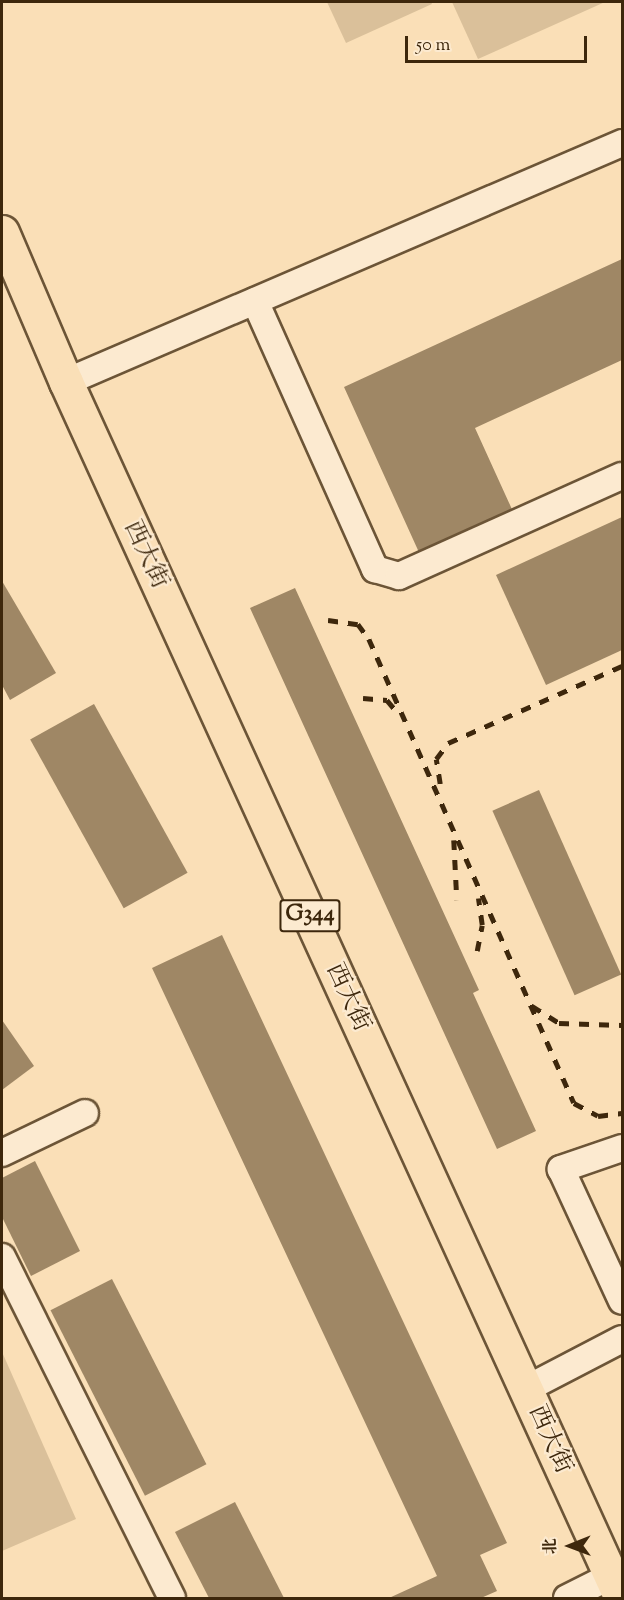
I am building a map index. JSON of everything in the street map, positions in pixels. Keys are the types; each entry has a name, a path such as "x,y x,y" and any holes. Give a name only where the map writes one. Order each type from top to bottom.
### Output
{"highway":[{"name":"西大街","path":"2,232 66,382 616,1587"}],"street":[{"path":"66,382 622,143"},
{"path":"255,301 375,569 399,576 622,476"},
{"path":"2,1153 85,1113"},
{"path":"622,1148 561,1169 622,1301"},
{"path":"2,1257 172,1599"},
{"path":"526,1389 622,1339"},
{"path":"567,1599 616,1587"}],"shaded area":[{"path":"327,2 431,2 432,4 346,43"},
{"path":"452,2 605,2 478,59"},
{"path":"2,1352 76,1519 2,1551"}],"building":[{"path":"622,259 622,360 475,428 515,516 422,559 344,387"},
{"path":"622,517 622,650 546,685 496,575"},
{"path":"2,581 56,673 10,700 2,685"},
{"path":"295,588 479,990 473,993 536,1131 497,1149 250,608"},
{"path":"94,704 188,873 124,908 30,739"},
{"path":"539,790 621,975 575,995 492,811"},
{"path":"222,935 507,1543 480,1555 497,1591 481,1598 389,1598 437,1576 152,968"},
{"path":"2,1020 34,1066 2,1090"},
{"path":"35,1161 80,1251 31,1276 2,1217 2,1178"},
{"path":"112,1279 206,1464 145,1496 51,1310"},
{"path":"235,1502 284,1598 209,1598 175,1532"}],"railway":[{"path":"328,620 358,624 369,639 574,1103 598,1116 622,1113"},
{"path":"440,784 436,759 448,743 622,666"},
{"path":"363,698 387,700 398,713"},
{"path":"454,840 457,900"},
{"path":"477,951 482,925 478,898"},
{"path":"532,1006 559,1023 622,1025"}]}
